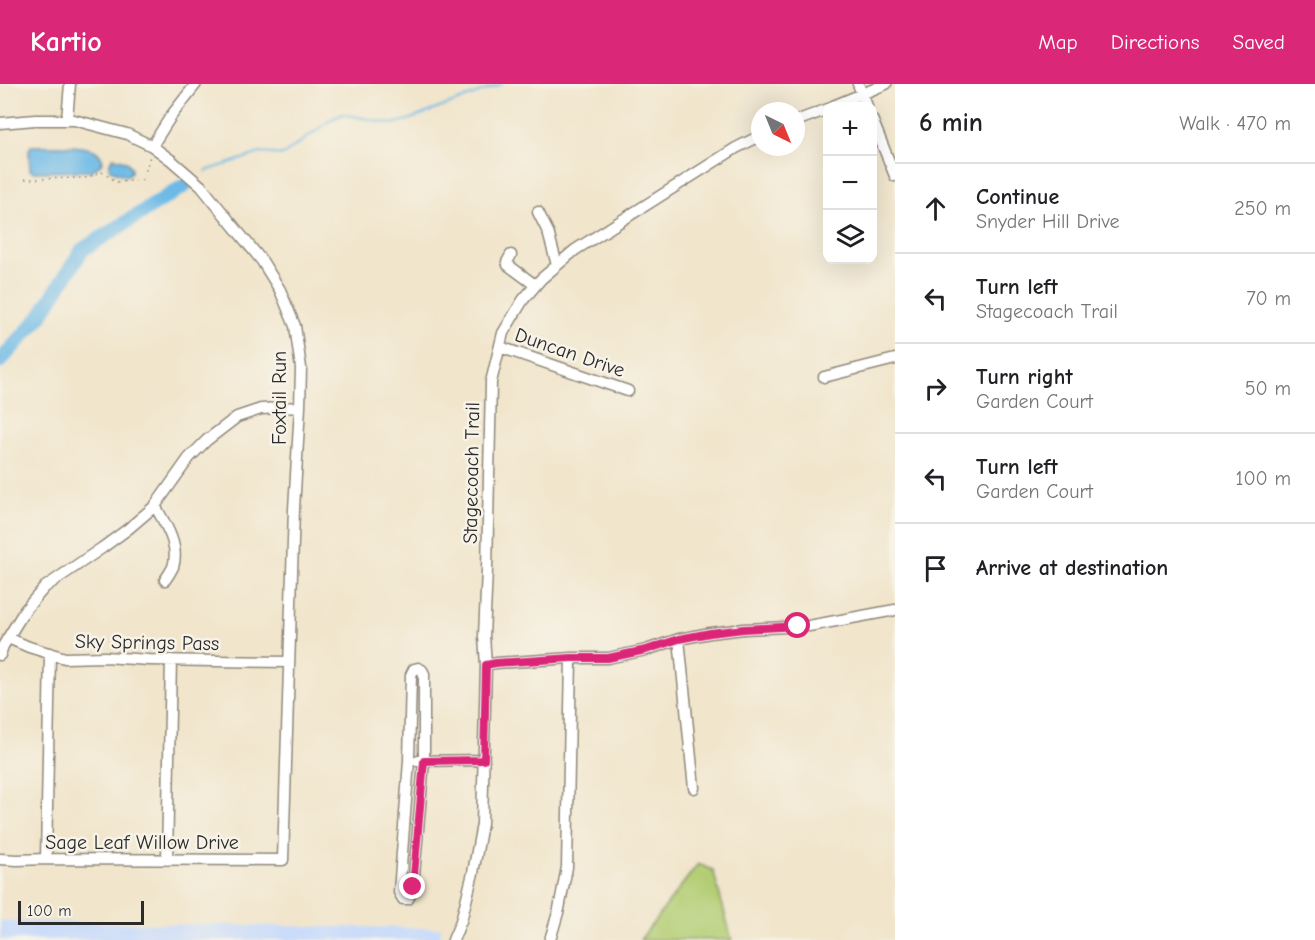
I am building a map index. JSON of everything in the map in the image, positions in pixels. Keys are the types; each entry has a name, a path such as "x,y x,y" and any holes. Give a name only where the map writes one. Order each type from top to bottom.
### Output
{"street":[{"path":"67,120 70,84"},
{"path":"152,146 171,116 196,84"},
{"path":"858,84 865,102"},
{"path":"844,102 886,84"},
{"path":"805,118 823,111"},
{"name":"Foxtail Run","path":"0,123 74,120 127,134 152,146 201,186 262,261 280,290 295,326 301,368 283,860"},
{"path":"877,129 895,176"},
{"name":"Stagecoach Trail","path":"453,940 461,921 473,873 482,824 490,382 503,333 535,285 575,250 751,140"},
{"path":"538,212 548,232 557,265"},
{"path":"511,255 507,262 508,265 535,285"},
{"name":"Duncan Drive","path":"500,347 628,391"},
{"path":"824,377 895,359"},
{"path":"0,655 25,610 45,587 102,548 154,506 189,458 207,440 237,417 261,409 300,407"},
{"path":"154,506 169,530 174,545 174,565 165,580"},
{"path":"486,665 571,658 608,658 710,633 810,626 895,610"},
{"name":"Sky Springs Pass","path":"8,638 65,658 289,662"},
{"path":"679,639 694,788"},
{"path":"45,859 50,653"},
{"path":"550,940 567,867 571,658"},
{"path":"167,860 171,660"},
{"path":"418,668 424,674 424,761 413,887 408,898 404,899 399,892 409,761 411,675 414,669 418,668"},
{"path":"409,761 484,760"},
{"name":"Sage Leaf Willow Drive","path":"0,859 283,860"}],"path":[{"path":"25,179 85,178 102,172 117,182 142,180 152,146"}],"shaded area":[{"path":"0,921 442,928 438,940 0,940"}],"green space":[{"path":"698,864 713,870 732,940 640,940"}],"water":[{"path":"31,146 88,148 97,152 103,161 90,171 33,172 30,170 29,150"},
{"path":"113,158 128,163 131,172 127,176 110,170"}],"waterway":[{"path":"206,171 260,153 283,155 332,119 343,114 392,124 502,84"},
{"path":"0,361 39,318 82,250 184,186"}],"route":[{"path":"413,887 424,761 484,760 486,665 571,658 608,658 710,633 798,626"}]}
